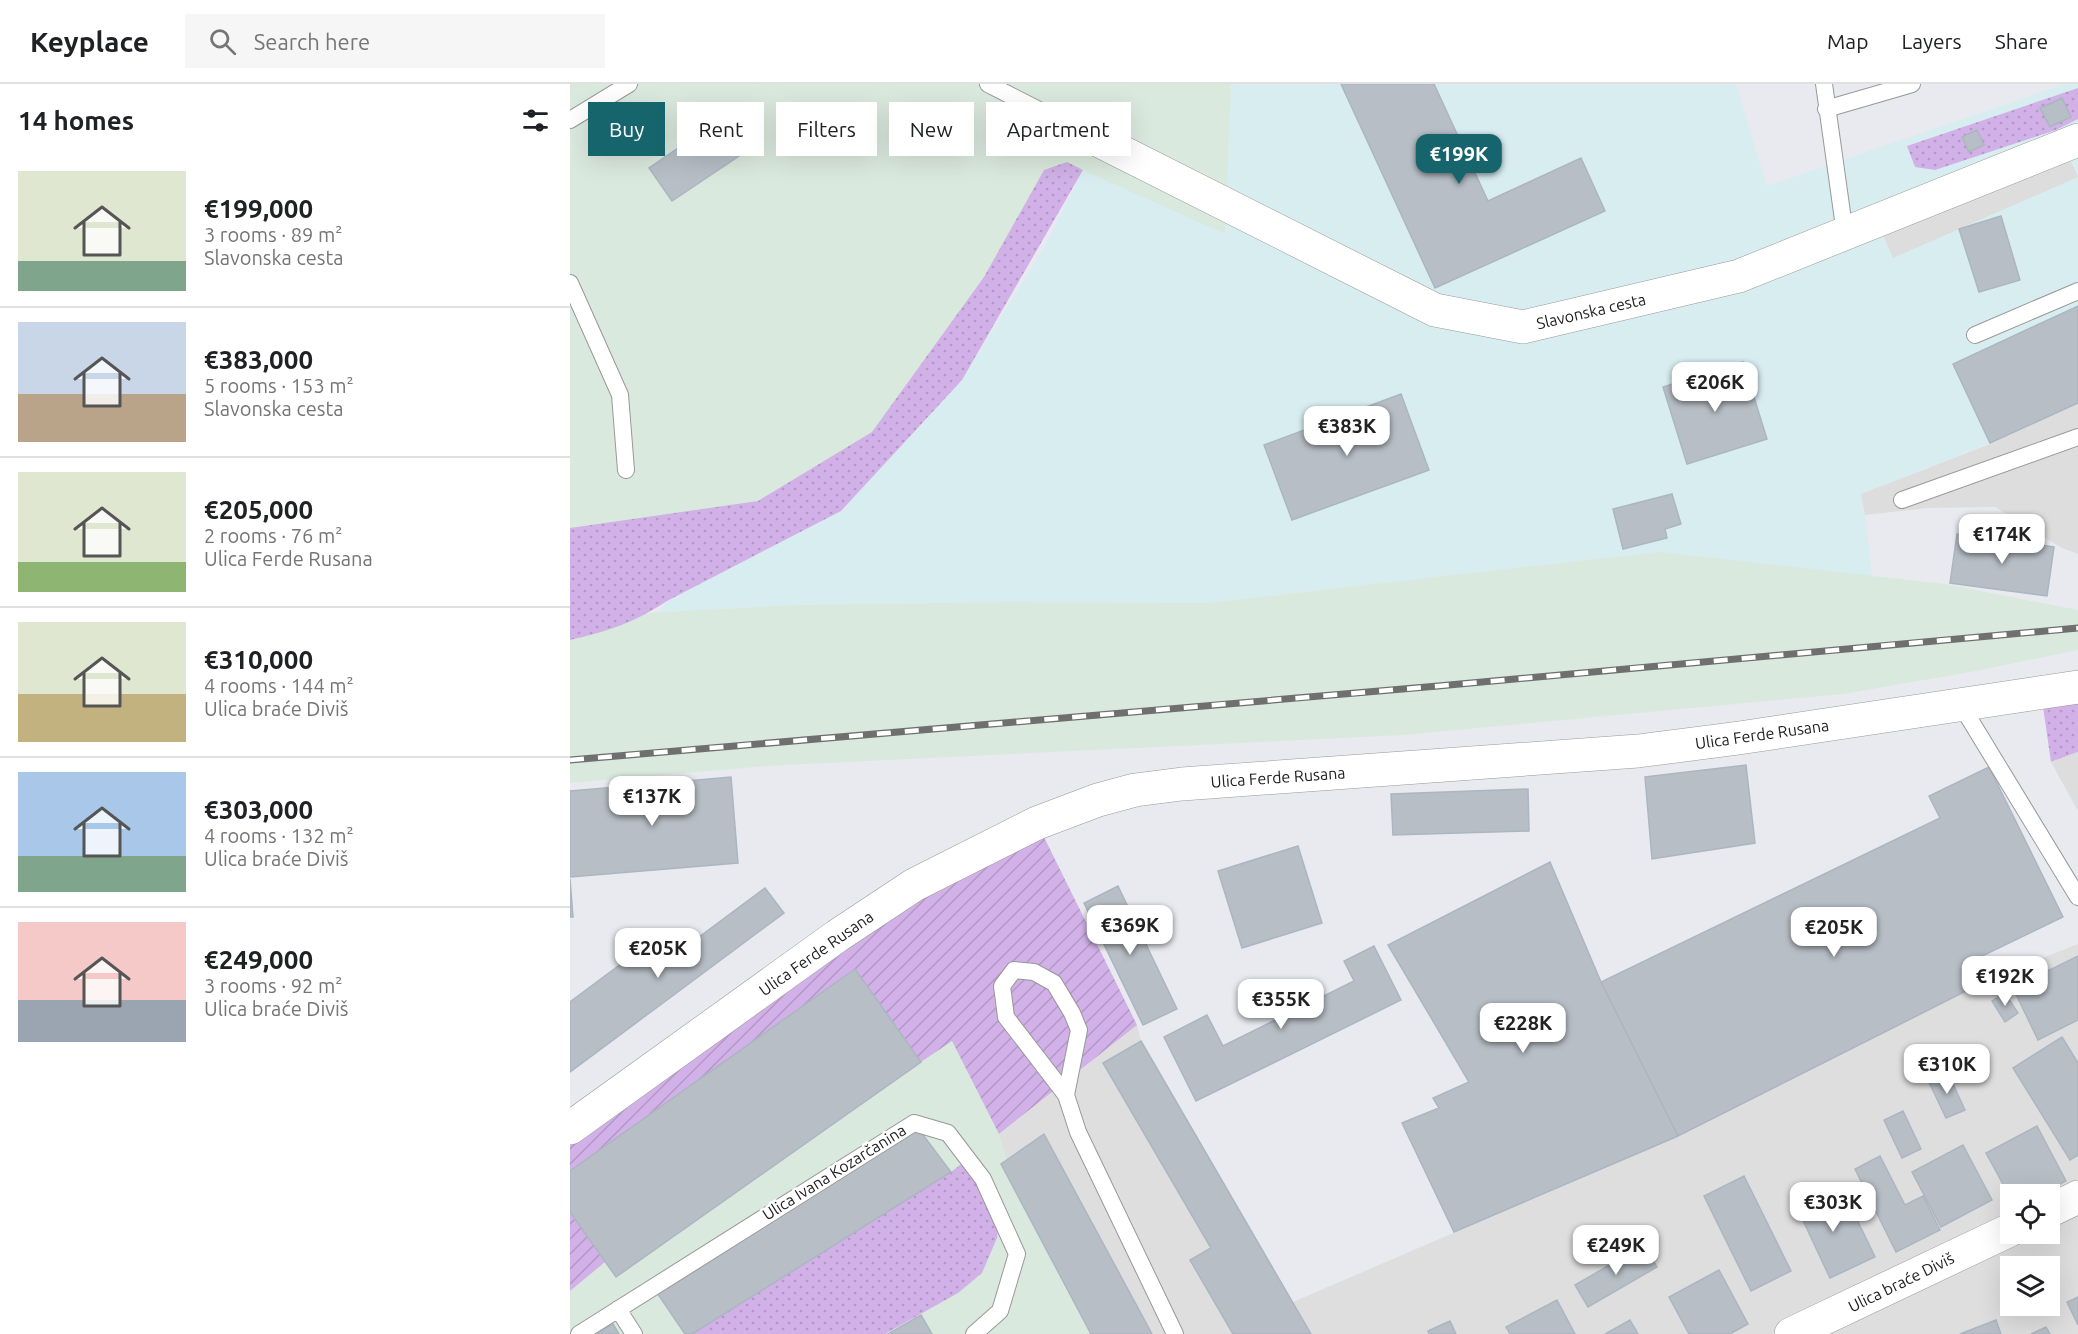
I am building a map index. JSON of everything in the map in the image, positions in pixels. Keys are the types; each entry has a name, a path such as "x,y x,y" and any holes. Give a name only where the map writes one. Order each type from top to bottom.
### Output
{"street":[{"name":"Slavonska cesta","path":"1130,156 1435,310 1523,327 1739,276 2078,140"},
{"name":"Ulica Ferde Rusana","path":"570,1128 837,936 914,885 1037,823 1098,800 1135,790 1182,784 1638,751 2078,687"},
{"path":"2060,1206 2078,1197"},
{"name":"Ulica braće Diviš","path":"1791,1334 2000,1235"}],"lane":[{"path":"570,120 629,84"},
{"name":"Slavonska cesta","path":"988,84 1023,102"},
{"path":"1824,84 1845,234"},
{"path":"1826,109 1912,84"},
{"path":"570,282 620,395 626,470"},
{"path":"1976,335 2078,291"},
{"path":"1902,500 2078,438"},
{"path":"1961,705 2078,897"},
{"path":"1066,1095 1079,1030 1072,1013 1054,983 1034,972 1014,970 1002,986 1006,1017 1066,1095 1078,1132 1175,1334"},
{"name":"Ulica Ivana Kozarčanina","path":"579,1334 914,1123 948,1133 983,1179 1017,1254 1000,1311 974,1334"},
{"path":"618,1309 634,1334"}],"shaded area":[{"path":"570,84 1231,84 1225,234 1067,163 890,439 570,613"},
{"path":"1231,84 1736,84 1767,186 2065,84 2078,84 2078,403 1990,443 1861,494 1872,576 1661,552 1205,603 1003,602 798,605 659,612 667,601 841,511 962,380 1045,246 1083,170 1225,233"},
{"path":"2078,88 2078,119 2056,130 1935,170 1915,167 1907,146"},
{"path":"2064,146 2078,177 1893,258 1877,221"},
{"path":"1067,162 1083,170 962,380 841,511 632,621 609,630 570,640 570,528 758,501 872,432 984,277 1044,170"},
{"path":"2078,403 2078,554 2062,548 1995,507 1928,508 1865,515 1861,494 1990,444"},
{"path":"1661,552 1945,584 2078,610 2078,650 1976,671 1843,694 1403,735 766,766 570,783 570,625 659,612 798,605 1003,602 1205,603"},
{"path":"2078,688 2078,752 2051,762 2041,693"},
{"path":"2078,752 2078,811 2051,762"},
{"path":"1037,823 1137,1025 999,1134 952,1041 921,1062 855,969 570,1171 570,1128"},
{"path":"837,936 920,1061 952,1040 999,1134 1007,1160 1001,1164 1090,1332 1086,1334 570,1334 570,1128"},
{"path":"2078,944 2078,1334 974,1334 968,1159 1137,1025 1141,1041 1293,1302 1678,1136 1990,979"},
{"path":"968,1159 999,1214 997,1238 982,1273 958,1293 885,1334 692,1334 951,1172"},
{"path":"570,1212 605,1262 570,1291"}],"building":[{"path":"1341,84 1434,84 1488,201 1581,158 1605,211 1435,288"},
{"path":"2062,98 2071,117 2050,127 2040,108"},
{"path":"1977,130 1984,145 1969,152 1962,137"},
{"path":"677,149 677,156 739,156 672,201 649,168"},
{"path":"2001,216 2020,280 1979,292 1959,229"},
{"path":"2078,306 2078,403 1990,443 1953,364"},
{"path":"1743,362 1767,439 1687,464 1663,387"},
{"path":"1401,394 1429,470 1292,520 1264,445"},
{"path":"1672,494 1681,524 1665,529 1667,538 1623,549 1613,509"},
{"path":"1957,534 2054,547 2047,596 1950,583"},
{"path":"1746,765 1755,843 1652,859 1645,777"},
{"path":"1989,767 2063,917 1980,957 1990,979 1678,1136 1601,982 1940,818 1929,796"},
{"path":"731,777 738,863 570,877 570,791"},
{"path":"1528,789 1529,831 1393,835 1391,794"},
{"path":"1298,846 1322,923 1242,948 1218,871"},
{"path":"1550,862 1601,982 1678,1136 1454,1232 1402,1123 1439,1108 1433,1098 1469,1082 1388,945"},
{"path":"570,879 573,917 570,917"},
{"path":"1118,886 1177,1009 1143,1025 1084,903"},
{"path":"765,888 784,913 570,1072 570,1002 641,949 656,969"},
{"path":"1374,946 1401,1000 1196,1101 1164,1037 1207,1015 1223,1046 1354,981 1344,961"},
{"path":"2078,956 2078,1020 2038,1040 2013,988"},
{"path":"855,969 921,1062 616,1277 570,1212 570,1171"},
{"path":"2005,993 2018,1013 2005,1022 1992,1001"},
{"path":"2062,1037 2078,1063 2078,1155 2070,1160 2013,1068"},
{"path":"1141,1041 1311,1334 1233,1334 1190,1260 1211,1248 1103,1063"},
{"path":"1947,1071 1965,1110 1946,1118 1928,1080"},
{"path":"1903,1111 1921,1149 1902,1158 1884,1120"},
{"path":"914,1123 951,1172 692,1334 685,1334 653,1287"},
{"path":"2037,1126 2066,1181 2060,1184 2003,1184 1986,1153"},
{"path":"1044,1134 1152,1334 1091,1334 1001,1164"},
{"path":"1963,1145 1992,1200 1941,1227 1912,1172"},
{"path":"1880,1156 1905,1205 1923,1196 1940,1230 1896,1252 1855,1169"},
{"path":"1744,1176 1791,1271 1751,1291 1704,1196"},
{"path":"1813,1186 1826,1214 1849,1203 1875,1257 1830,1278 1791,1195"},
{"path":"1644,1245 1657,1267 1588,1307 1575,1285"},
{"path":"1719,1270 1748,1324 1730,1334 1689,1334 1669,1297"},
{"path":"2078,1297 2078,1325 2067,1302"},
{"path":"1557,1300 1575,1334 1510,1334 1506,1327"},
{"path":"921,1315 932,1334 888,1334"},
{"path":"1630,1320 1638,1334 1605,1334"},
{"path":"1996,1320 2001,1334 1960,1334"},
{"path":"1450,1321 1456,1334 1429,1334 1428,1331"},
{"path":"613,1324 619,1334 597,1334"},
{"path":"2046,1327 2050,1334 2031,1334"}],"railway":[{"path":"570,760 1438,686 2078,628"}]}
